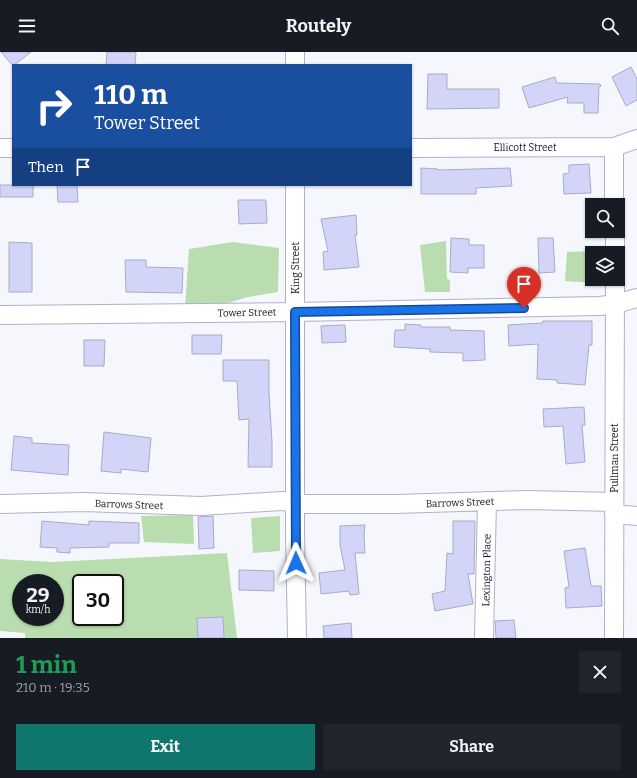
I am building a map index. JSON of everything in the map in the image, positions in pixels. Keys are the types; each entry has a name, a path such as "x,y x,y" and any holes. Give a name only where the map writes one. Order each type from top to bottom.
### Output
{"street":[{"path":"295,52 295,64"},
{"name":"Ellicott Street","path":"412,148 614,147 637,139"},
{"path":"614,147 614,198"},
{"path":"0,148 12,148"},
{"name":"King Street","path":"295,186 294,503 297,638"},
{"name":"Pullman Street","path":"614,638 615,286"},
{"name":"Tower Street","path":"0,315 295,312 600,306 615,304 637,298"},
{"name":"Barrows Street","path":"0,504 83,502 201,506 294,503 396,504 528,500 614,508 637,516"},
{"name":"Lexington Place","path":"484,638 487,502"}],"green space":[{"path":"446,241 447,278 450,281 450,292 425,292 420,245"},
{"path":"233,242 279,248 278,292 248,297 217,306 185,307 189,249"},
{"path":"585,251 585,282 565,281 567,252"},
{"path":"193,515 194,544 144,542 141,516"},
{"path":"280,516 280,551 253,553 251,518"},
{"path":"227,553 237,638 25,638 25,633 0,631 0,559 52,562"}],"building":[{"path":"1,52 31,52 16,64 12,65"},
{"path":"107,52 136,52 135,64 106,64"},
{"path":"631,67 637,79 637,100 626,106 612,77"},
{"path":"428,74 447,74 447,89 499,89 499,108 427,109"},
{"path":"555,77 557,83 600,84 598,113 584,113 584,103 567,103 568,97 529,108 522,87"},
{"path":"589,164 591,193 564,194 563,174 569,173 569,165"},
{"path":"421,168 438,170 510,168 512,186 476,188 476,194 421,194"},
{"path":"0,185 33,186 33,197 0,197"},
{"path":"57,186 77,186 78,202 58,202"},
{"path":"238,200 266,200 267,223 239,224"},
{"path":"356,215 357,235 355,235 359,267 324,270 323,252 328,251 321,219"},
{"path":"451,238 469,239 469,245 484,245 484,268 468,268 468,273 450,272"},
{"path":"538,238 553,238 555,272 539,273"},
{"path":"9,242 32,243 32,292 9,292"},
{"path":"125,260 146,260 146,267 183,268 182,293 126,292"},
{"path":"543,321 592,321 592,345 589,345 585,385 557,383 557,380 537,379 538,344 509,346 508,325 542,323"},
{"path":"405,324 421,325 421,327 450,327 450,330 484,331 485,360 463,361 463,353 430,352 430,349 394,347 395,330 405,330"},
{"path":"345,325 346,342 322,343 321,326"},
{"path":"192,335 222,335 221,354 192,354"},
{"path":"84,340 105,340 104,366 84,366"},
{"path":"223,360 269,360 272,467 248,467 249,419 239,420 237,381 223,381"},
{"path":"584,407 585,425 582,425 585,462 566,464 563,426 544,427 543,409"},
{"path":"104,432 151,438 148,472 121,469 121,473 101,471"},
{"path":"14,436 32,438 32,443 69,445 68,475 11,470"},
{"path":"213,516 214,548 199,549 198,517"},
{"path":"42,521 89,525 89,521 139,523 139,543 109,543 109,547 70,548 70,553 57,552 57,548 40,547"},
{"path":"453,521 475,521 474,574 468,574 473,604 435,611 432,594 445,591 447,553 453,554"},
{"path":"365,525 365,553 355,553 359,594 350,595 349,591 321,594 319,573 345,570 340,545 340,526"},
{"path":"585,548 591,586 601,586 602,606 566,608 565,588 569,587 564,551"},
{"path":"239,570 274,571 274,591 239,590"},
{"path":"223,617 224,638 198,638 197,618"},
{"path":"514,620 516,638 496,638 495,621"},
{"path":"351,623 352,638 324,638 323,626"}],"route":[{"path":"296,563 295,312 524,308"}]}
